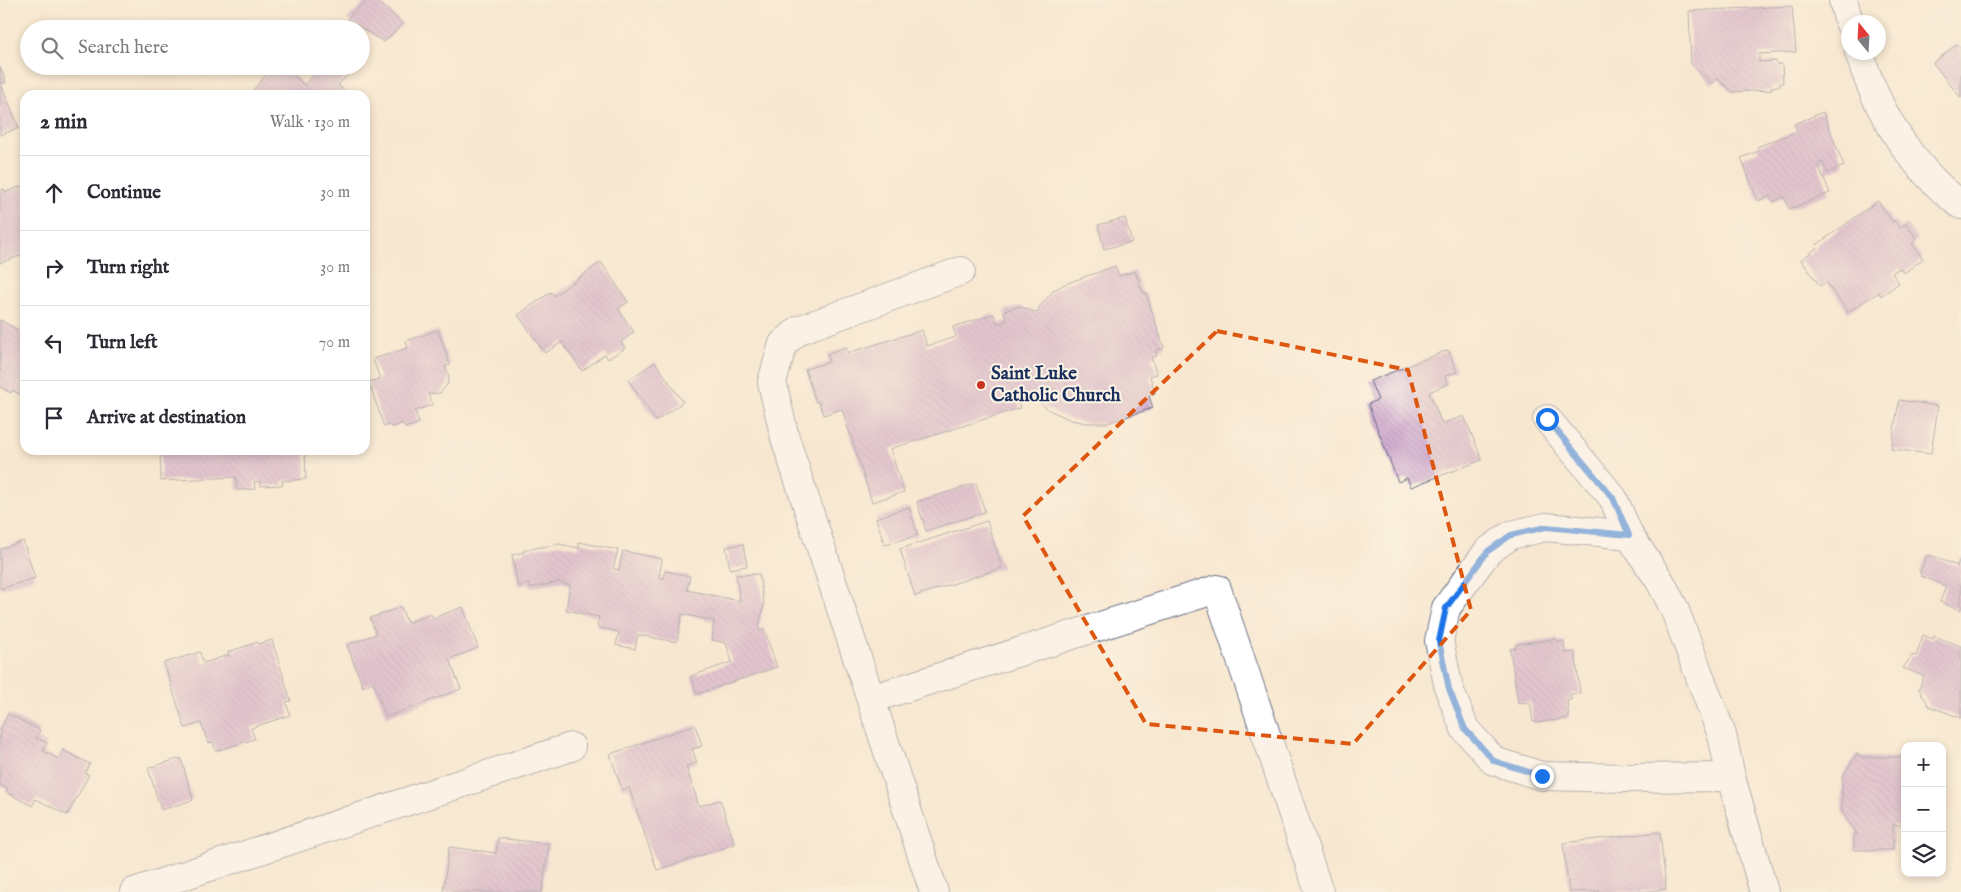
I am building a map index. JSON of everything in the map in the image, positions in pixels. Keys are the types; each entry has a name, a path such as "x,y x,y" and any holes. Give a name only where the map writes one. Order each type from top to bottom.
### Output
{"street":[{"path":"1844,0 1847,15"},
{"path":"1862,60 1876,99 1908,151 1928,175 1961,205"},
{"path":"934,892 785,438 772,382 783,344 799,330 962,271"},
{"path":"1547,419 1613,498 1629,535 1660,581 1674,608 1722,735 1731,777 1764,892"},
{"path":"1629,535 1546,527 1511,535 1488,551 1446,608 1439,641 1449,689 1465,729 1494,761 1542,776 1625,778 1731,777"},
{"path":"870,699 1218,589 1319,892"},
{"path":"134,892 570,746"}],"highlighted area":[{"path":"1217,331 1408,370 1471,610 1353,744 1146,724 1023,516"}],"building":[{"path":"367,0 377,0 403,24 384,42 370,33 370,20 347,19"},
{"path":"1792,6 1796,52 1759,54 1759,62 1776,61 1777,64 1782,64 1783,83 1780,83 1780,86 1771,87 1772,90 1732,92 1718,79 1712,84 1691,64 1689,11"},
{"path":"1957,44 1961,48 1961,98 1933,63"},
{"path":"0,67 6,82 1,84 19,128 0,135"},
{"path":"266,75 293,75 304,85 313,75 347,75 338,85 344,90 253,90"},
{"path":"1823,112 1844,166 1827,173 1823,162 1818,164 1830,193 1789,209 1784,197 1773,202 1770,196 1758,201 1741,158 1759,151 1757,147 1797,131 1794,124"},
{"path":"20,187 20,256 0,263 0,191 4,189 5,192"},
{"path":"1878,201 1893,222 1895,221 1900,228 1906,224 1917,240 1912,244 1923,259 1904,273 1900,268 1892,273 1899,283 1881,296 1879,292 1848,312 1826,282 1820,286 1801,260 1817,248 1815,246"},
{"path":"1125,218 1132,242 1104,249 1098,225"},
{"path":"601,262 628,302 618,309 634,332 621,342 625,348 608,359 605,354 582,371 562,342 545,353 518,315 551,292 554,296"},
{"name":"Saint Luke Catholic Church","path":"1115,266 1119,276 1135,271 1143,293 1146,293 1164,348 1155,351 1157,356 1151,357 1157,374 1150,376 1155,393 1149,396 1153,408 1107,423 1087,423 1071,420 1049,410 1032,396 1018,402 1020,408 890,449 904,492 872,502 842,409 823,415 819,402 816,402 805,369 829,362 827,354 846,347 848,353 922,330 927,346 956,337 953,327 994,314 997,324 1007,321 1004,311 1019,306 1037,313 1040,306 1054,290 1065,284"},
{"path":"0,320 20,331 20,394 12,390 11,393 0,387"},
{"path":"438,330 450,365 445,366 449,377 447,385 440,393 428,394 432,405 415,411 419,423 405,428 403,423 393,427 388,425 384,427 370,385 370,382 380,379 373,359 408,348 406,341"},
{"path":"1448,350 1457,372 1445,376 1448,384 1429,392 1442,424 1464,416 1482,460 1411,487 1407,478 1398,482 1368,404 1378,400 1370,381"},
{"path":"655,362 683,402 656,421 628,380"},
{"path":"1899,400 1938,406 1931,454 1891,449"},
{"path":"160,455 305,455 306,479 282,481 283,485 261,486 260,481 254,482 255,489 237,490 236,477 161,481"},
{"path":"976,483 985,512 926,531 917,502"},
{"path":"909,507 918,535 885,545 876,518"},
{"path":"987,521 1002,568 915,596 900,549"},
{"path":"23,541 35,578 0,589 0,549"},
{"path":"579,542 618,550 613,569 619,570 623,551 662,559 659,577 664,579 665,571 690,576 687,590 740,601 736,575 759,574 764,605 759,627 760,631 764,629 777,667 697,694 691,676 732,662 726,643 712,640 714,621 682,614 677,642 638,635 635,649 616,645 619,632 597,627 599,617 566,610 570,585 559,582 530,588 529,584 518,586 512,555 524,552 524,550 559,544 579,548"},
{"path":"743,544 747,566 730,569 726,547"},
{"path":"1930,555 1957,566 1961,556 1961,610 1940,602 1946,586 1921,576 1920,572 1926,557"},
{"path":"401,607 407,623 431,614 433,618 463,607 478,648 449,659 461,689 386,717 373,682 363,687 347,645 376,634 370,618"},
{"path":"1923,635 1933,639 1934,636 1961,646 1961,718 1929,706 1919,689 1924,676 1903,668 1912,655 1916,656"},
{"path":"1557,639 1557,642 1564,641 1565,653 1575,652 1580,693 1571,694 1571,700 1567,701 1569,718 1536,723 1536,721 1533,722 1530,702 1518,703 1510,649 1516,648 1516,644"},
{"path":"272,640 291,701 286,702 290,715 251,728 255,739 216,751 213,742 208,743 201,723 185,728 164,663 200,652 203,663 229,655 228,652 258,642 258,644"},
{"path":"8,714 40,730 36,738 47,743 43,751 58,759 63,750 90,764 85,773 89,775 67,815 36,799 32,806 6,792 8,789 0,785 0,729"},
{"path":"695,725 702,746 692,749 697,763 686,766 699,806 720,800 735,844 657,870 629,788 622,790 610,754"},
{"path":"1857,754 1861,757 1901,757 1901,825 1893,825 1893,850 1854,850 1854,834 1858,835 1842,812 1842,777"},
{"path":"181,758 193,800 161,810 148,768"},
{"path":"1660,832 1666,889 1639,892 1569,892 1563,843"},
{"path":"498,838 549,844 542,892 443,892 449,847 496,853"}],"place":[{"name":"Saint Luke Catholic Church","path":"981,385"}],"route":[{"path":"1542,776 1494,761 1465,729 1449,689 1439,641 1446,608 1488,551 1511,535 1546,527 1629,535 1613,498 1547,419"}]}
